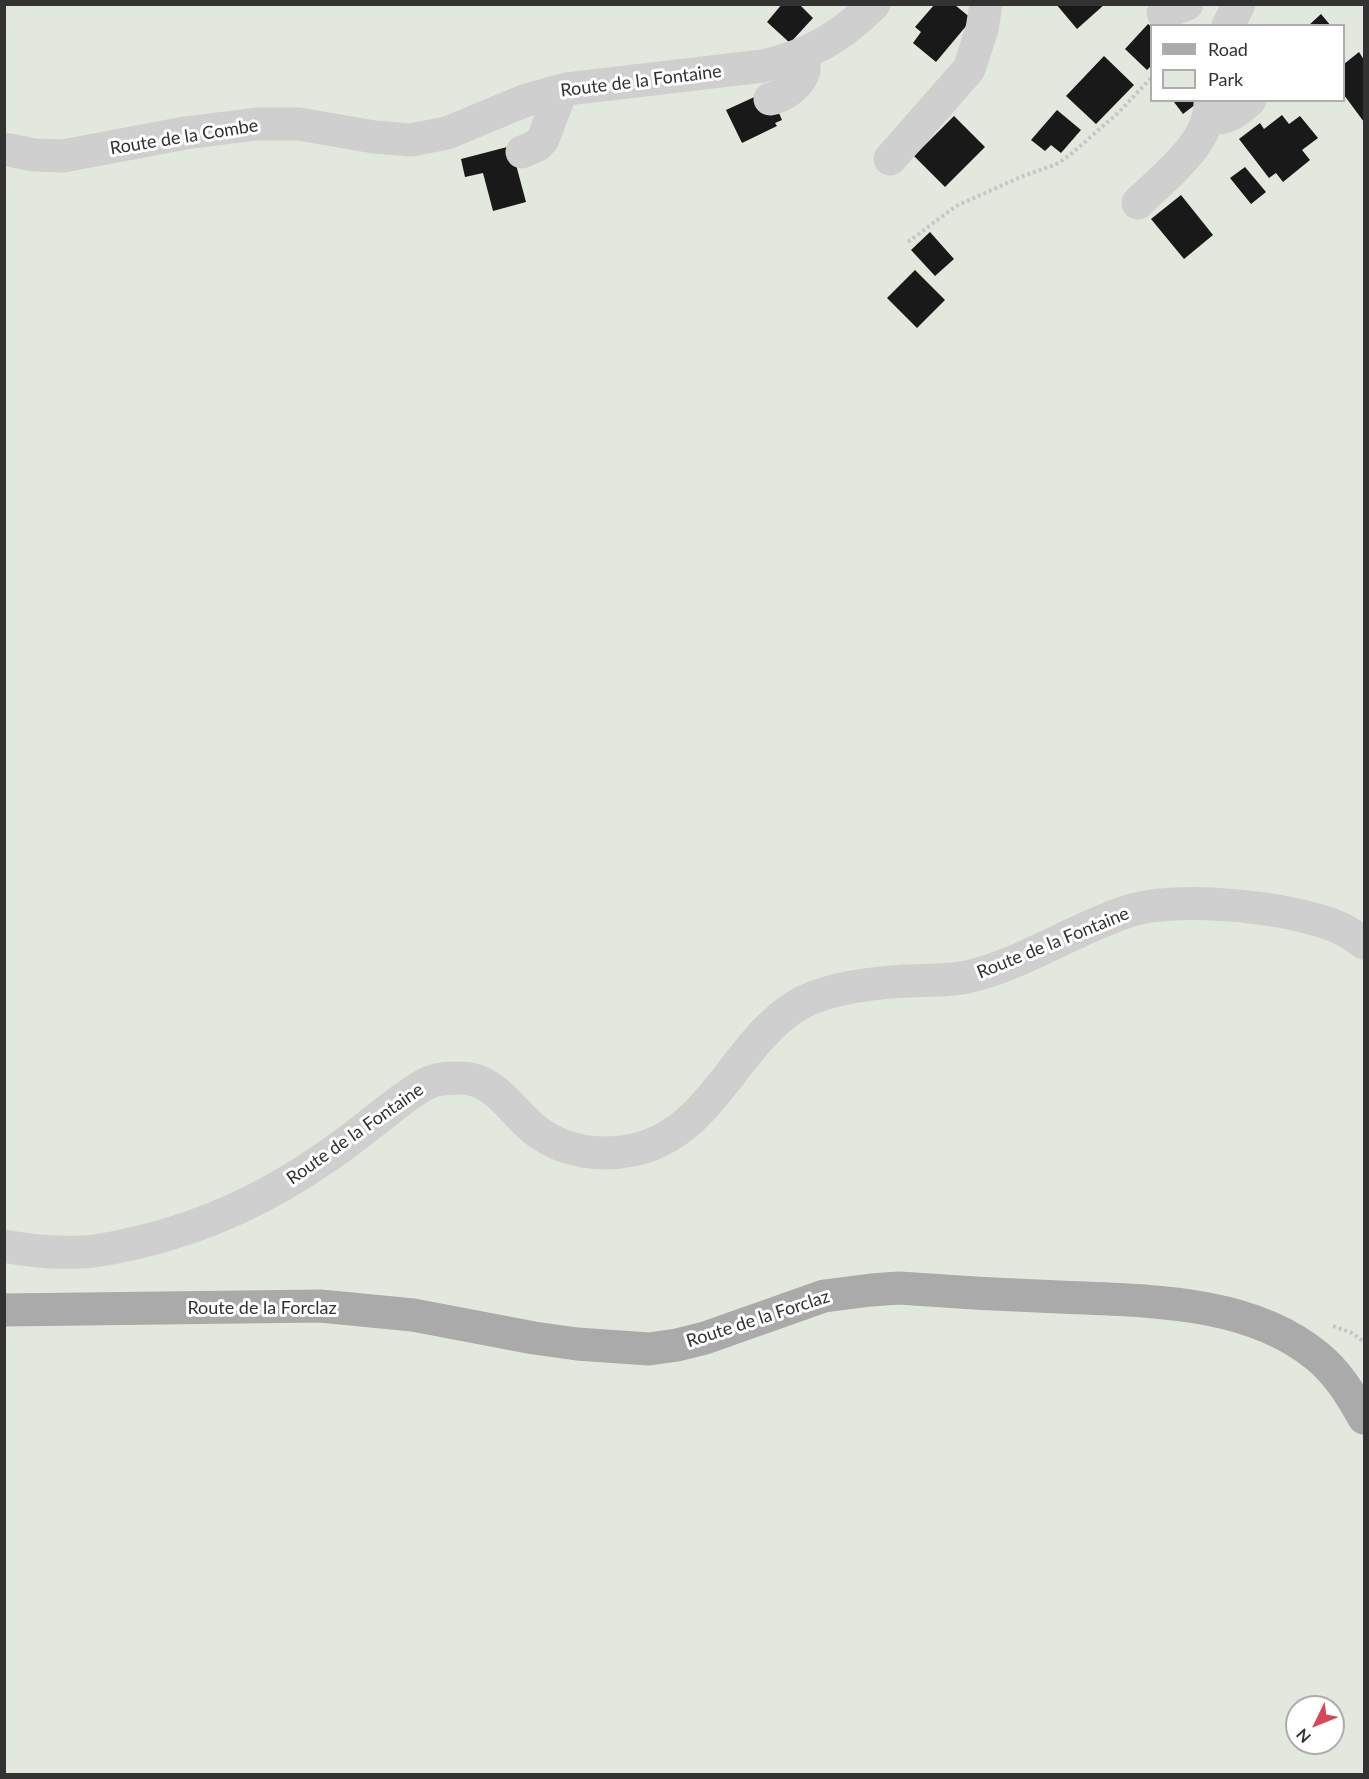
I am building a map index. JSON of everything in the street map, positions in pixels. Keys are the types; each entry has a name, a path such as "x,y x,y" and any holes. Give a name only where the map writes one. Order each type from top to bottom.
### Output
{"main road":[{"name":"Route de la Forclaz","path":"4,1310 320,1306 413,1315 577,1344 649,1349 705,1338 824,1296 872,1290 899,1288 1188,1305 1263,1325 1294,1340 1335,1372 1365,1418"}],"street":[{"name":"Route de la Fontaine","path":"399,140 447,133 524,101 555,92 763,66 802,55 839,34 874,4"},
{"path":"890,159 969,69 982,29 986,4"},
{"path":"1229,24 1239,4"},
{"path":"770,99 787,92 802,76 805,68 802,55"},
{"path":"522,152 538,145 543,140 557,102 555,92"},
{"path":"1209,108 1218,119 1225,118 1247,102"},
{"path":"1138,203 1196,144 1203,134 1209,108"},
{"name":"Route de la Combe","path":"4,149 63,156 185,133 257,124 299,124 399,140"},
{"name":"Route de la Fontaine","path":"4,1246 53,1252 83,1252 112,1248 192,1227 224,1215 272,1191 316,1164 415,1090 434,1079 468,1078 485,1084 499,1094 525,1122 541,1135 560,1144 586,1152 616,1153 638,1149 660,1141 681,1128 703,1107 760,1037 775,1022 801,1003 820,996 868,985 948,979 987,971 1088,927 1153,905 1202,904 1287,913 1325,922 1343,929 1365,943"}],"path":[{"path":"908,242 956,206 1023,176 1055,165 1070,155 1119,112 1150,79"}],"green space":[{"path":"5,5 1364,5 1364,1774 5,1774"}],"building":[{"path":"782,4 799,4 813,18 790,43 767,22"},
{"path":"1056,4 1105,4 1077,29"},
{"path":"934,5 955,5 972,19 936,62 913,43 921,32 915,27"},
{"path":"1321,14 1329,24 1310,24"},
{"path":"1148,24 1150,26 1150,67 1147,70 1125,49"},
{"path":"1359,52 1364,60 1364,122 1345,96 1345,63"},
{"path":"1104,56 1134,85 1096,124 1066,96"},
{"path":"761,94 776,106 782,120 775,123 777,126 742,143 726,110"},
{"path":"1174,102 1195,102 1196,104 1183,114"},
{"path":"1057,110 1081,130 1061,153 1051,145 1045,151 1031,140"},
{"path":"1282,115 1289,124 1300,116 1318,138 1302,150 1310,160 1283,182 1276,173 1269,178 1239,139 1260,123 1264,129"},
{"path":"954,116 985,147 945,187 914,156"},
{"path":"511,146 526,202 493,211 483,173 465,177 461,159"},
{"path":"1245,167 1266,192 1251,204 1230,178"},
{"path":"1181,195 1213,235 1184,259 1151,219"},
{"path":"930,232 954,259 935,276 911,250"},
{"path":"915,270 945,300 917,328 887,298"}]}
